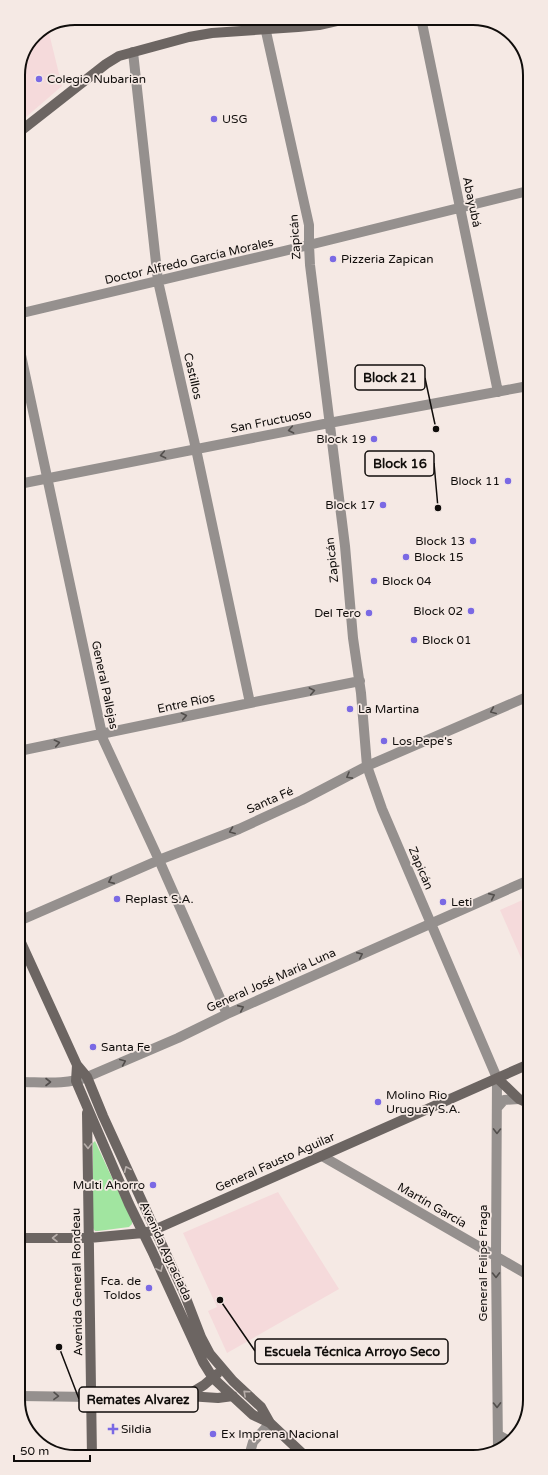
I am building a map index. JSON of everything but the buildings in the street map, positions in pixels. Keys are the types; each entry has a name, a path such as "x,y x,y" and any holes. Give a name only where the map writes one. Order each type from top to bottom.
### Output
{"street":[{"name":"Zapicán","path":"265,25 310,225 308,246 326,386 329,423 360,681 367,766 382,809 497,1078"},
{"path":"25,128 106,64 119,56 212,33 319,25"},
{"name":"Abayubá","path":"423,25 498,392"},
{"name":"Castillos","path":"133,52 158,281 196,449 250,703"},
{"name":"Doctor Alfredo García Morales","path":"25,312 308,246 523,192"},
{"name":"General Pallejas","path":"25,373 103,739 160,860 228,1014"},
{"name":"San Fructuoso","path":"25,483 329,423 523,387"},
{"name":"Entre Ríos","path":"25,750 360,681"},
{"name":"Santa Fé","path":"25,918 160,860 238,829 302,800 367,766 523,699"},
{"name":"General José María Luna","path":"25,1082 76,1081 87,1077 178,1038 430,923 523,883"},
{"name":"Avenida Agraciada","path":"25,951 77,1065 87,1077 154,1230 184,1293 201,1337 210,1354 222,1370 261,1407 270,1423"},
{"name":"Avenida Agraciada","path":"77,1065 76,1081 129,1204 202,1362 213,1378 253,1414 270,1423 299,1450"},
{"name":"General Fausto Aguilar","path":"25,1238 89,1238 143,1234 523,1067"},
{"path":"497,1078 519,1099 523,1101"},
{"name":"General Felipe Fraga","path":"497,1078 496,1257 498,1444"},
{"path":"497,1108 504,1100 519,1099"},
{"name":"Avenida General Rondeau","path":"87,1106 92,1450"},
{"name":"Martín García","path":"322,1156 523,1272"},
{"path":"186,1396 195,1392 222,1370"},
{"path":"25,1396 186,1396 218,1398 233,1396"},
{"path":"251,1450 253,1442 270,1423"},
{"path":"498,1435 504,1439"}],"shaded area":[{"name":"Colegio Nubarian","path":"49,32 62,86 25,118 26,65 33,47"},
{"path":"523,900 523,962 500,910"},
{"path":"278,1192 339,1289 227,1353 208,1311 217,1307 183,1233"}],"green space":[{"path":"95,1141 132,1221 132,1224 129,1227 98,1231 95,1231 93,1228 93,1143"}],"place":[{"name":"Colegio Nubarian","path":"39,79"},
{"name":"USG","path":"214,119"},
{"name":"Pizzeria Zapican","path":"333,259"},
{"name":"Block 21","path":"436,429"},
{"name":"Block 19","path":"374,439"},
{"name":"Block 11","path":"508,481"},
{"name":"Block 17","path":"383,505"},
{"name":"Block 16","path":"438,508"},
{"name":"Block 13","path":"473,541"},
{"name":"Block 15","path":"406,557"},
{"name":"Block 04","path":"374,581"},
{"name":"Block 02","path":"471,611"},
{"name":"Del Tero","path":"369,613"},
{"name":"Block 01","path":"414,640"},
{"name":"La Martina","path":"350,709"},
{"name":"Los Pepe's","path":"384,741"},
{"name":"Replast S.A.","path":"117,899"},
{"name":"Leti","path":"443,902"},
{"name":"Santa Fe","path":"93,1047"},
{"name":"Molino Rio Uruguay S.A.","path":"378,1102"},
{"name":"Multi Ahorro","path":"153,1185"},
{"name":"Fca. de Toldos","path":"149,1288"},
{"name":"Escuela Técnica Arroyo Seco","path":"220,1300"},
{"name":"Remates Alvarez","path":"59,1347"},
{"name":"Sildia","path":"113,1429"},
{"name":"Ex Imprena Nacional","path":"213,1434"}]}
